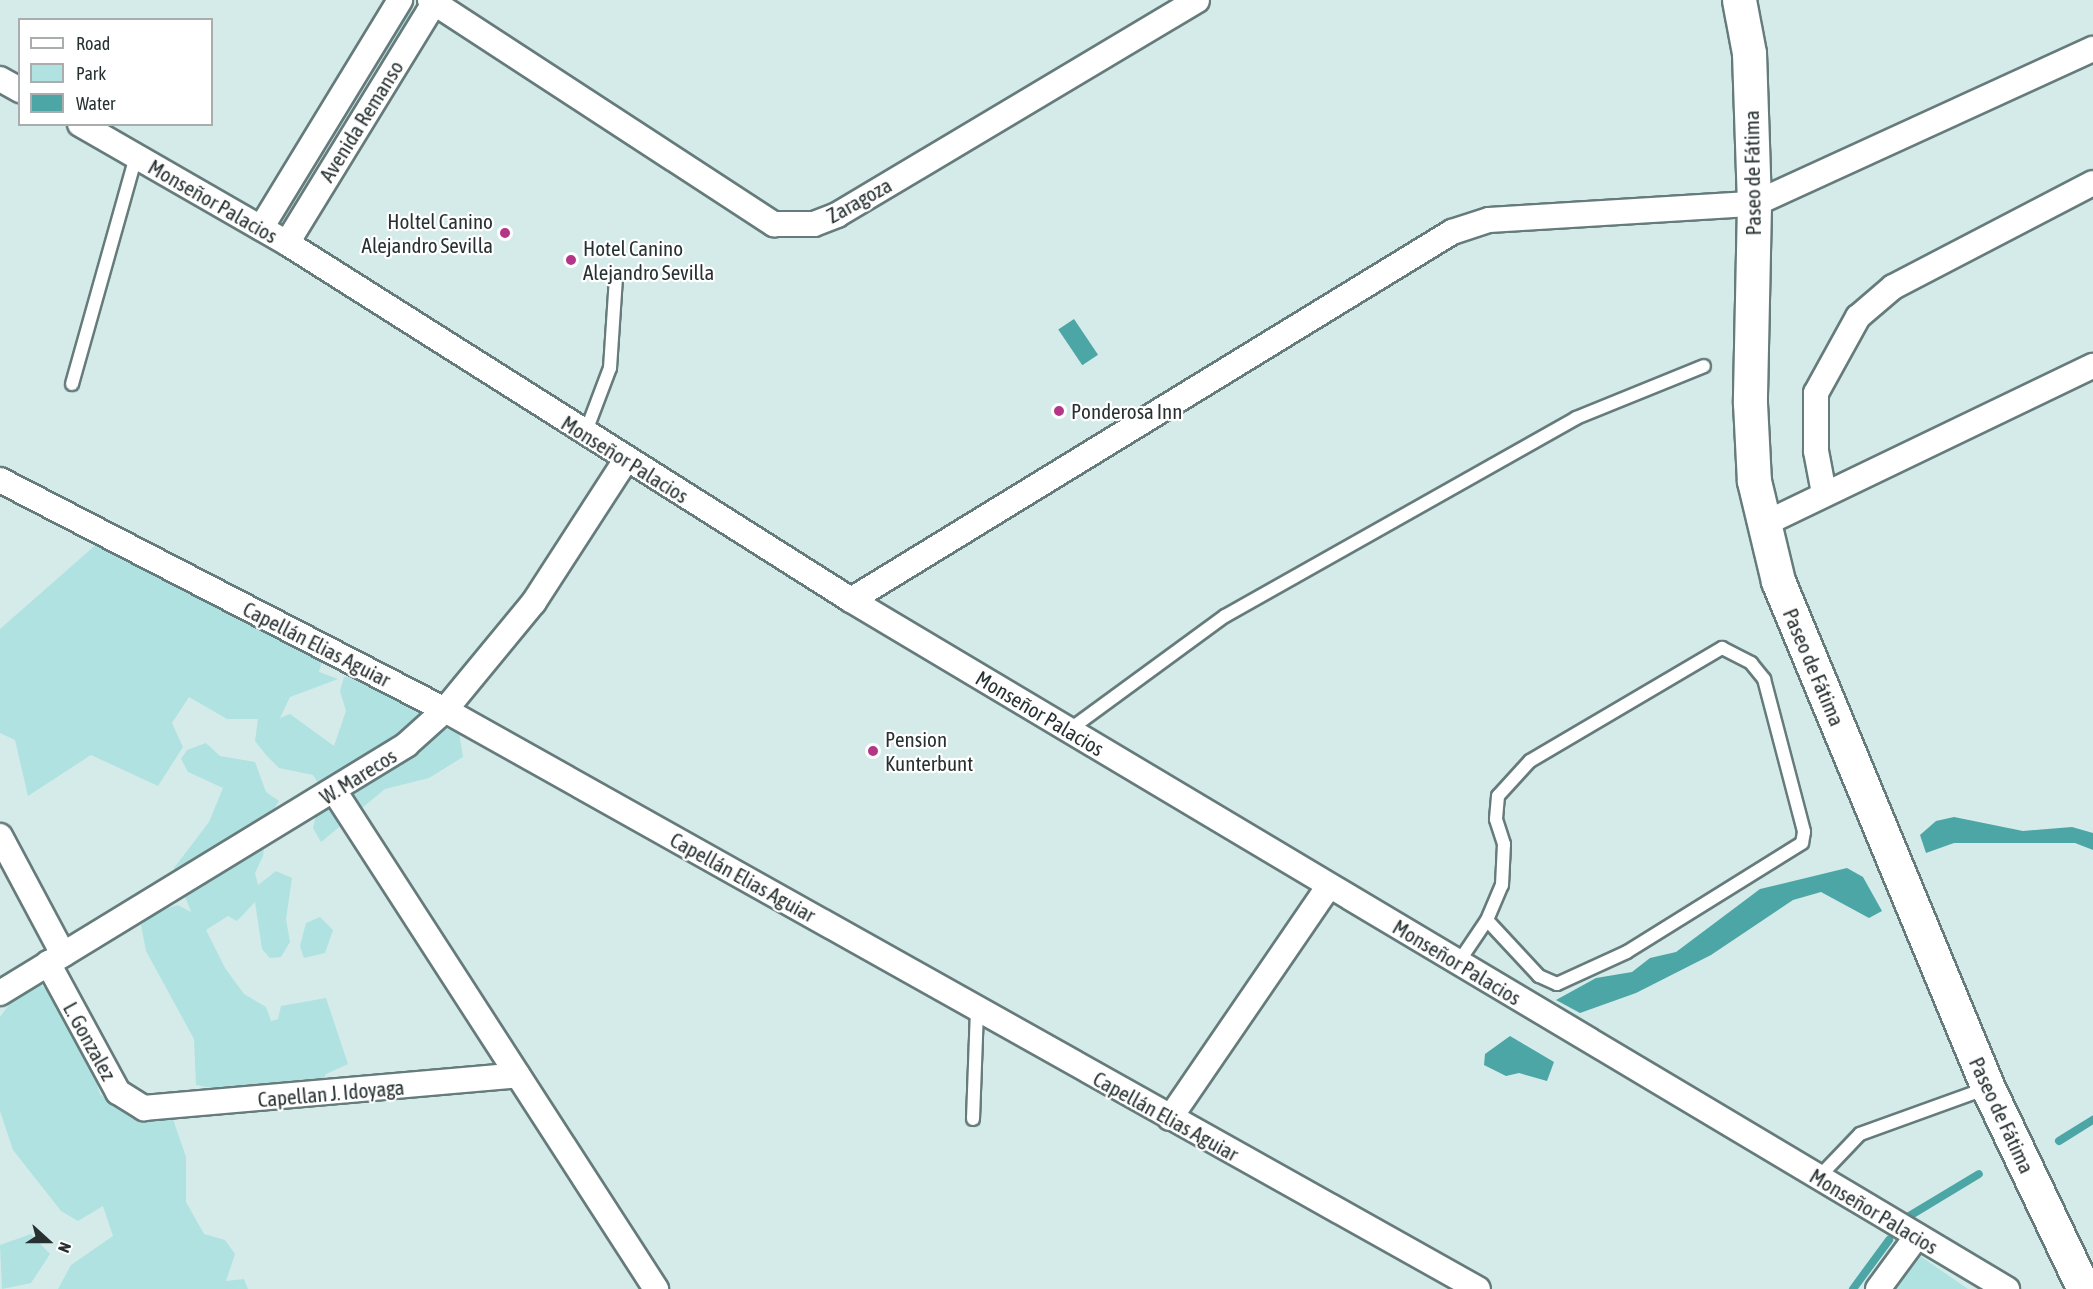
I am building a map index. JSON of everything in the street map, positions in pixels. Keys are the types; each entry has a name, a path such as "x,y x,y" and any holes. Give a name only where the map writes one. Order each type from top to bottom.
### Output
{"street":[{"name":"Avenida Remanso","path":"261,228 400,0"},
{"name":"Zaragoza","path":"433,1 774,224 794,224 837,215 1197,0"},
{"name":"Paseo de Fátima","path":"1739,0 1749,53 1754,204 1750,404 1754,481 1778,581 1988,1088 2084,1289"},
{"name":"Avenida Remanso","path":"287,243 433,1"},
{"path":"851,600 1452,232 1489,220 1754,204 2093,49"},
{"path":"0,79 18,89"},
{"name":"Monseñor Palacios","path":"84,126 287,243 626,460 851,600 2007,1289"},
{"path":"1824,493 1816,451 1816,393 1858,317 1893,286 2093,183"},
{"path":"1764,524 1824,493 2093,366"},
{"name":"W. Marecos","path":"0,993 335,792 406,745 445,710 534,602 626,460"},
{"name":"Capellán Elias Aguiar","path":"0,480 445,710 1478,1289"},
{"path":"335,792 656,1289"},
{"name":"L. Gonzalez","path":"0,836 118,1092 144,1108"},
{"path":"1170,1118 1329,886"},
{"name":"Capellan J. Idoyaga","path":"144,1108 518,1075"},
{"path":"1878,1289 1917,1236"}],"lane":[{"path":"72,384 136,156"},
{"path":"585,434 602,402 610,368 616,278"},
{"path":"1069,730 1225,616 1576,418 1704,366"},
{"path":"1458,963 1487,920 1504,869 1504,844 1496,819 1498,796 1530,761 1722,648 1751,663 1764,679 1804,832 1802,843 1627,952 1557,984 1539,976 1487,920"},
{"path":"973,1119 977,1009"},
{"path":"1818,1178 1860,1134 1988,1088"}],"green space":[{"path":"411,9 412,12 358,96 357,94"},
{"path":"107,535 293,631 316,625 325,648 319,672 338,679 290,697 280,718 290,714 334,746 346,711 340,691 344,677 364,674 406,693 438,727 459,732 463,757 429,778 385,789 321,842 313,828 322,789 313,775 279,768 266,755 255,741 258,719 227,719 189,697 172,723 183,747 158,786 91,755 28,796 15,740 0,733 0,629"},
{"path":"206,743 220,756 255,762 266,792 279,801 268,818 263,856 255,873 258,885 276,871 292,878 286,919 290,942 281,957 270,958 262,949 255,902 237,921 228,916 206,930 225,968 244,994 266,1007 271,1021 278,1019 281,1006 326,998 348,1064 326,1074 322,1087 226,1107 216,1089 196,1085 194,1039 146,951 141,925 156,912 178,905 191,912 174,868 209,822 223,788 188,772 181,759 187,750"},
{"path":"320,917 333,930 325,953 304,958 300,946 306,923"},
{"path":"40,984 54,997 93,1070 100,1094 122,1110 173,1119 186,1157 186,1202 204,1234 225,1240 235,1254 226,1281 244,1279 248,1289 58,1289 71,1265 113,1236 103,1206 78,1221 61,1211 13,1150 0,1111 0,1017 20,990"},
{"path":"31,1234 50,1254 31,1283 2,1289 0,1245"},
{"path":"1916,1253 1968,1289 1893,1289 1893,1277"}],"water":[{"path":"1074,319 1098,355 1082,365 1058,330"},
{"path":"1954,817 2023,831 2072,827 2093,833 2093,850 2075,843 1954,843 1926,853 1920,835 1936,821"},
{"path":"1847,868 1863,877 1882,911 1869,918 1821,892 1793,900 1711,955 1636,993 1580,1013 1556,1000 1596,978 1632,972 1650,958 1676,952 1760,889"},
{"path":"1510,1036 1554,1062 1547,1081 1519,1073 1506,1076 1484,1065 1485,1054"}],"waterway":[{"path":"2059,1141 2093,1120"},
{"path":"1906,1218 1979,1174"},
{"path":"1853,1289 1889,1240"}],"place":[{"name":"Holtel Canino Alejandro Sevilla","path":"505,233"},
{"name":"Hotel Canino Alejandro Sevilla","path":"571,260"},
{"name":"Ponderosa Inn","path":"1059,411"},
{"name":"Pension Kunterbunt","path":"873,751"}]}
